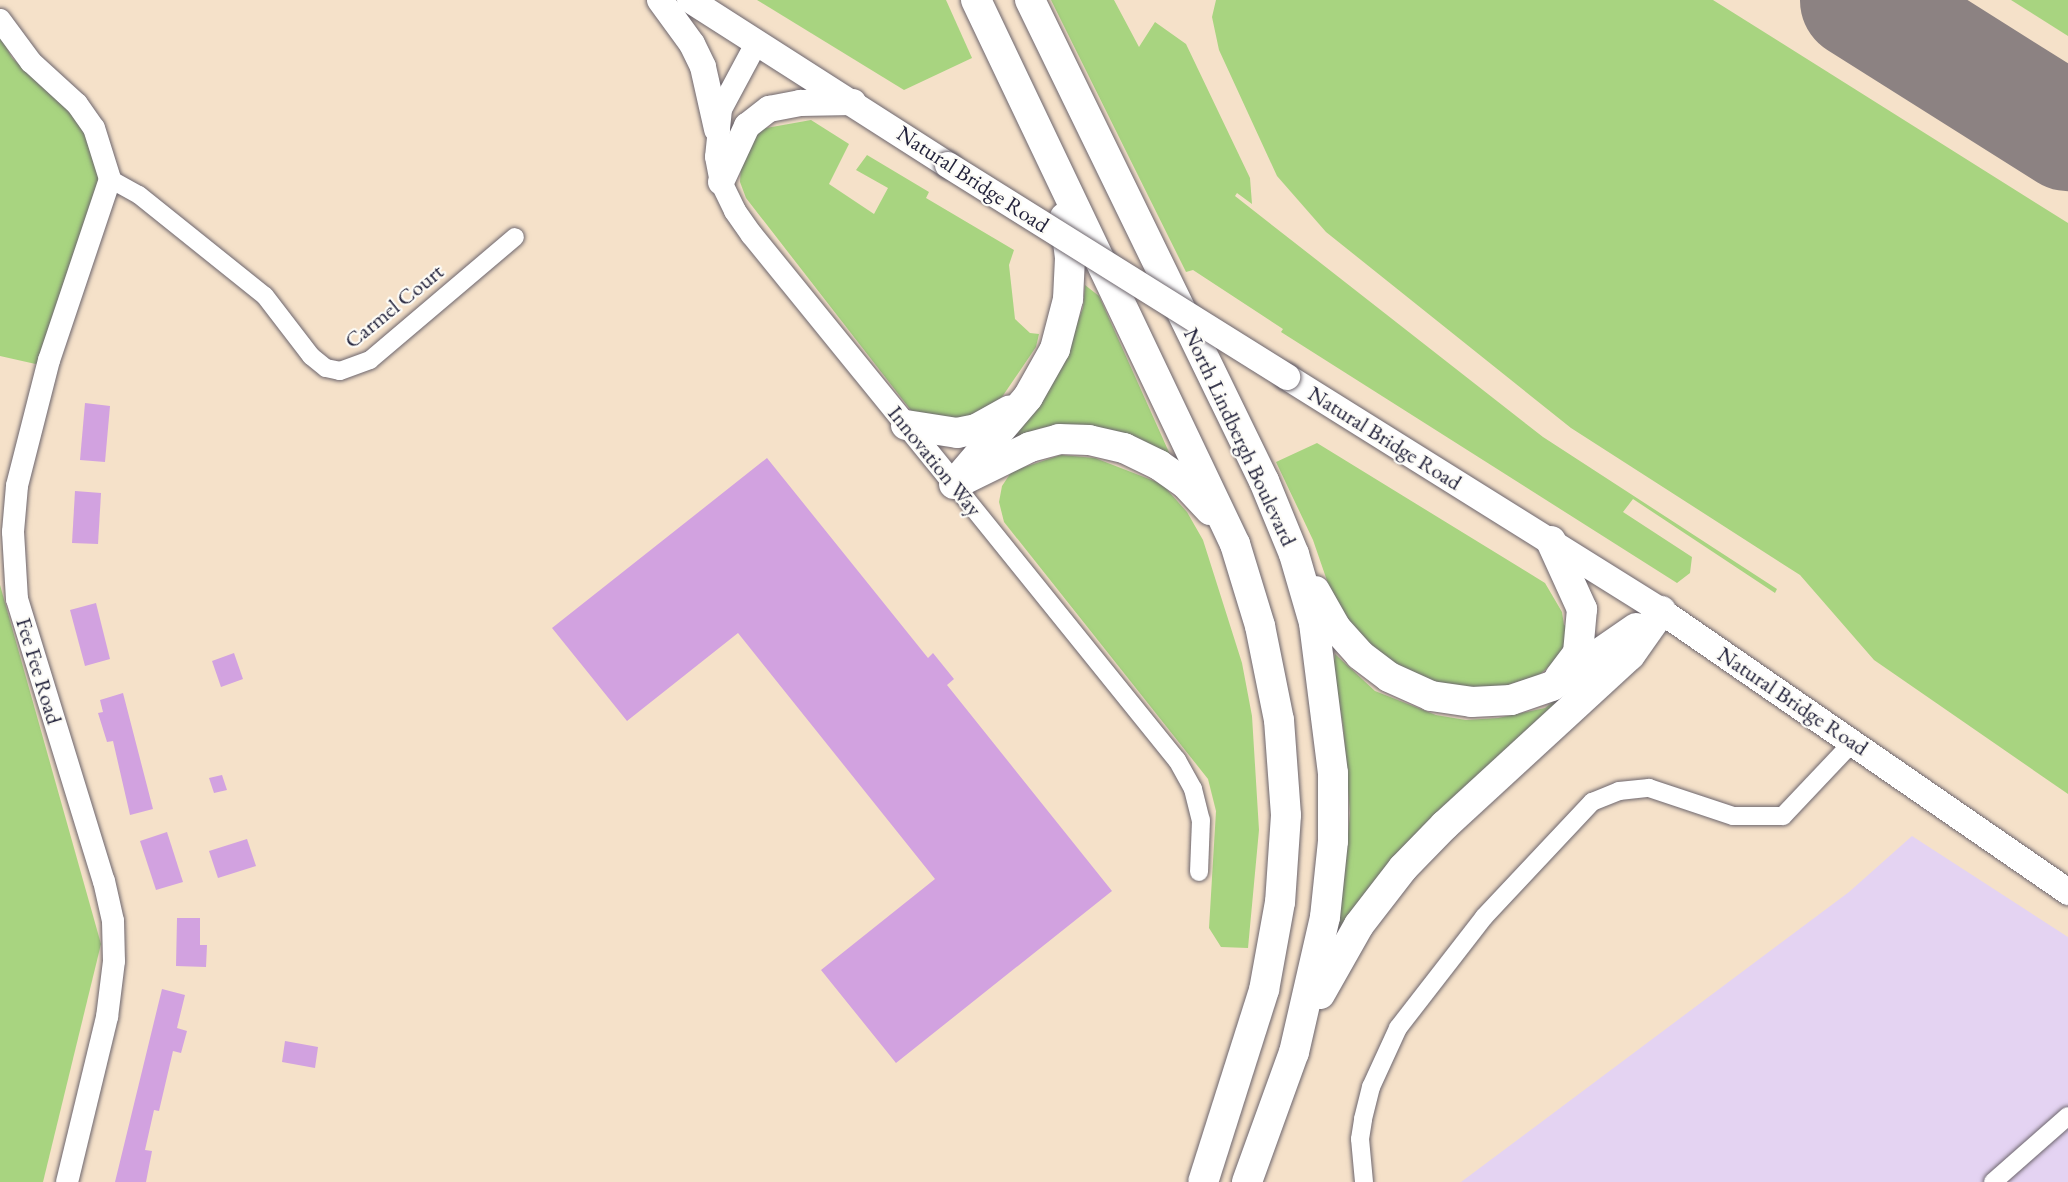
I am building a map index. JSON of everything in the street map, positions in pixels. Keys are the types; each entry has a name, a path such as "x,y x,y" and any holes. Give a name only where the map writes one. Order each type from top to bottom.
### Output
{"highway":[{"path":"976,0 1235,544 1260,626 1279,720 1286,815 1280,902 1264,990 1203,1182"},
{"name":"North Lindbergh Boulevard","path":"1030,0 1264,481 1294,554 1314,623 1333,772 1333,841 1325,917 1294,1052 1247,1182"},
{"path":"954,484 1028,397 1055,349 1068,299 1070,258 1056,167"},
{"path":"906,425 957,432 976,429 999,419 1028,397"},
{"path":"954,484 1030,447 1059,439 1089,440 1124,448 1185,483 1235,544"},
{"path":"1551,541 1582,609 1578,653 1552,686"},
{"path":"1294,554 1336,628 1360,656 1389,677 1431,696 1472,702 1511,700 1552,686 1661,611"},
{"path":"1294,1052 1335,965 1359,925 1403,868 1444,825 1630,656 1661,611"}],"main road":[{"path":"660,0 692,44 703,67 717,129"},
{"name":"Natural Bridge Road","path":"690,0 853,102 948,165 1661,611 2068,892"},
{"path":"721,182 747,126 769,109 800,103 853,102"}],"street":[{"path":"0,21 31,62 77,104 94,128 110,179"},
{"name":"Innovation Way","path":"757,42 721,109 717,129 721,182 735,211 1177,760 1193,789 1201,820 1199,872"},
{"name":"Carmel Court","path":"110,179 140,195 265,296 311,356 326,368 340,371 370,360 514,237"},
{"name":"Fee Fee Road","path":"67,1182 107,1017 114,962 113,921 104,881 17,599 13,532 17,486 49,360 110,179"},
{"path":"1364,1182 1360,1139 1363,1119 1371,1088 1398,1028 1484,917 1592,802 1619,791 1649,788 1733,816 1783,816 1853,742"},
{"path":"1993,1182 2068,1116"}],"shaded area":[{"path":"1912,836 2068,937 2068,1182 1461,1182 1849,892"}],"green space":[{"path":"757,0 946,0 972,58 904,90"},
{"path":"1051,0 1114,0 1139,47 1155,22 1186,44 1250,178 1252,204 1237,193 1235,196 1543,437 1777,589 1775,593 1633,499 1623,512 1692,557 1690,573 1677,583 1281,332 1283,329 1193,270 1186,272"},
{"path":"1216,0 1713,0 2068,223 2068,794 1874,660 1800,575 1571,428 1326,232 1277,176 1219,50 1212,17"},
{"path":"2011,0 2068,0 2068,36"},
{"path":"0,35 12,58 75,115 95,151 99,173 97,194 40,365 0,356"},
{"path":"811,120 849,144 829,184 874,214 888,188 856,170 867,155 929,192 926,198 1014,250 1009,265 1015,319 1030,333 1039,334 1036,347 1002,397 980,413 952,422 913,413 746,198 740,182 741,166 748,145 760,129"},
{"path":"1085,285 1099,296 1172,459 1065,425 1041,428 1011,440 1062,360 1083,308"},
{"path":"1317,443 1545,583 1562,612 1564,625 1571,629 1560,657 1538,676 1490,690 1431,685 1367,647 1334,601 1313,540 1276,462"},
{"path":"1061,455 1095,458 1162,484 1187,512 1203,540 1242,663 1252,716 1259,830 1248,948 1221,947 1209,928 1216,811 1208,779 1004,522 999,502 1002,486 1012,471"},
{"path":"0,585 101,944 43,1182 0,1182"},
{"path":"1335,654 1375,691 1436,715 1466,720 1498,718 1545,708 1561,696 1567,700 1332,947 1343,887 1350,813 1343,725 1333,669"}],"building":[{"path":"85,403 110,406 105,462 80,460"},
{"path":"767,458 928,658 933,653 954,679 947,685 1112,891 896,1063 821,970 935,879 738,633 627,721 552,628"},
{"path":"75,491 101,493 98,544 72,543"},
{"path":"96,603 110,659 85,666 70,610"},
{"path":"234,653 243,679 221,687 212,661"},
{"path":"123,693 153,809 130,815 113,741 107,742 98,713 103,712 100,700"},
{"path":"222,775 227,790 214,793 209,778"},
{"path":"167,832 183,882 156,890 140,841"},
{"path":"247,839 256,866 218,878 209,851"},
{"path":"177,918 200,918 200,945 207,945 206,967 176,966"},
{"path":"162,989 185,995 177,1028 187,1031 181,1053 173,1051 159,1111 154,1110 145,1150 152,1151 146,1182 115,1182"},
{"path":"285,1041 318,1047 315,1068 282,1062"}],"runway":[{"path":"1858,0 2068,132"}]}
